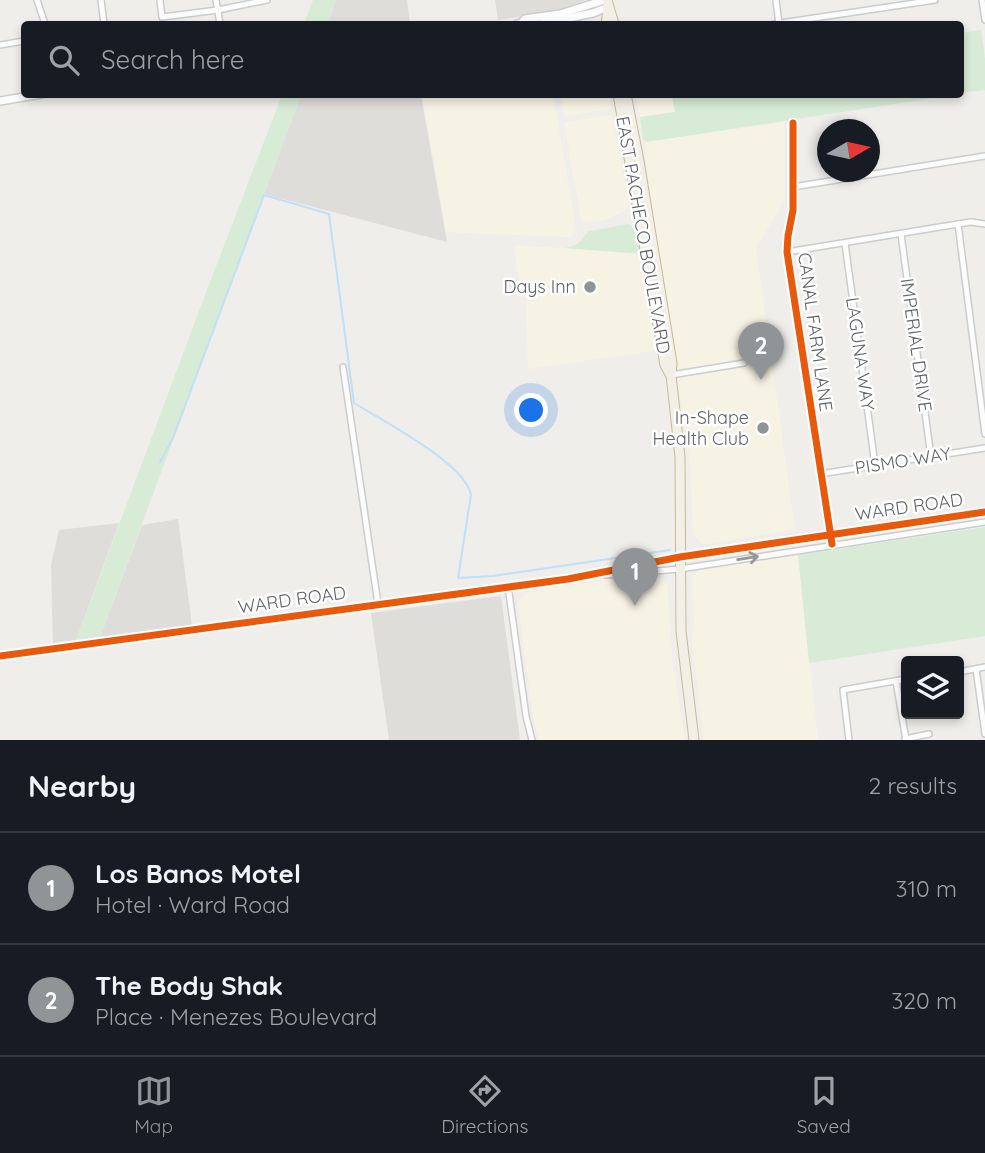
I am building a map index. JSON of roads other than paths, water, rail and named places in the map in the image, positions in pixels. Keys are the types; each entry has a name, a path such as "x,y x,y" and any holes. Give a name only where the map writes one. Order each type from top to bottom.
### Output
{"highway":[{"path":"606,21 607,2"},
{"path":"607,2 613,21"},
{"name":"EAST PACHECO BOULEVARD","path":"619,98 665,365 671,375"},
{"name":"EAST PACHECO BOULEVARD","path":"627,98 673,363 671,375 680,457 681,631 694,740"}],"street":[{"path":"37,0 44,21"},
{"path":"101,0 104,21"},
{"path":"160,0 162,17 267,0"},
{"path":"216,0 220,21"},
{"path":"776,0 779,21"},
{"path":"798,21 935,0"},
{"path":"982,0 985,20"},
{"path":"523,21 607,2"},
{"path":"554,21 593,13 607,2"},
{"path":"0,45 21,42"},
{"path":"0,101 21,98"},
{"name":"CANAL FARM LANE","path":"793,123 793,210 787,252 832,544"},
{"path":"793,187 985,156"},
{"path":"787,252 971,222 985,224"},
{"path":"958,224 985,434"},
{"name":"IMPERIAL DRIVE","path":"901,234 931,457"},
{"name":"LAGUNA WAY","path":"845,243 875,465"},
{"path":"671,375 744,363"},
{"path":"343,368 378,604"},
{"name":"PISMO WAY","path":"820,474 985,448"},
{"name":"WARD ROAD","path":"589,576 680,557 985,512"},
{"name":"WARD ROAD","path":"0,656 508,586 680,569 985,522"},
{"path":"508,586 531,740"},
{"path":"964,671 985,667"},
{"path":"976,669 985,734"},
{"path":"849,740 844,690 901,680"},
{"path":"896,681 905,739 929,734"}],"waterway":[{"path":"160,462 173,438 264,195 329,214 354,403 421,444 455,470 466,483 471,495 458,578 493,576 670,550"}],"place":[{"name":"Days Inn","path":"590,287"},
{"name":"The Body Shak","path":"761,380"},
{"name":"In-Shape Health Club","path":"763,428"},
{"name":"Los Banos Motel","path":"635,606"}]}
